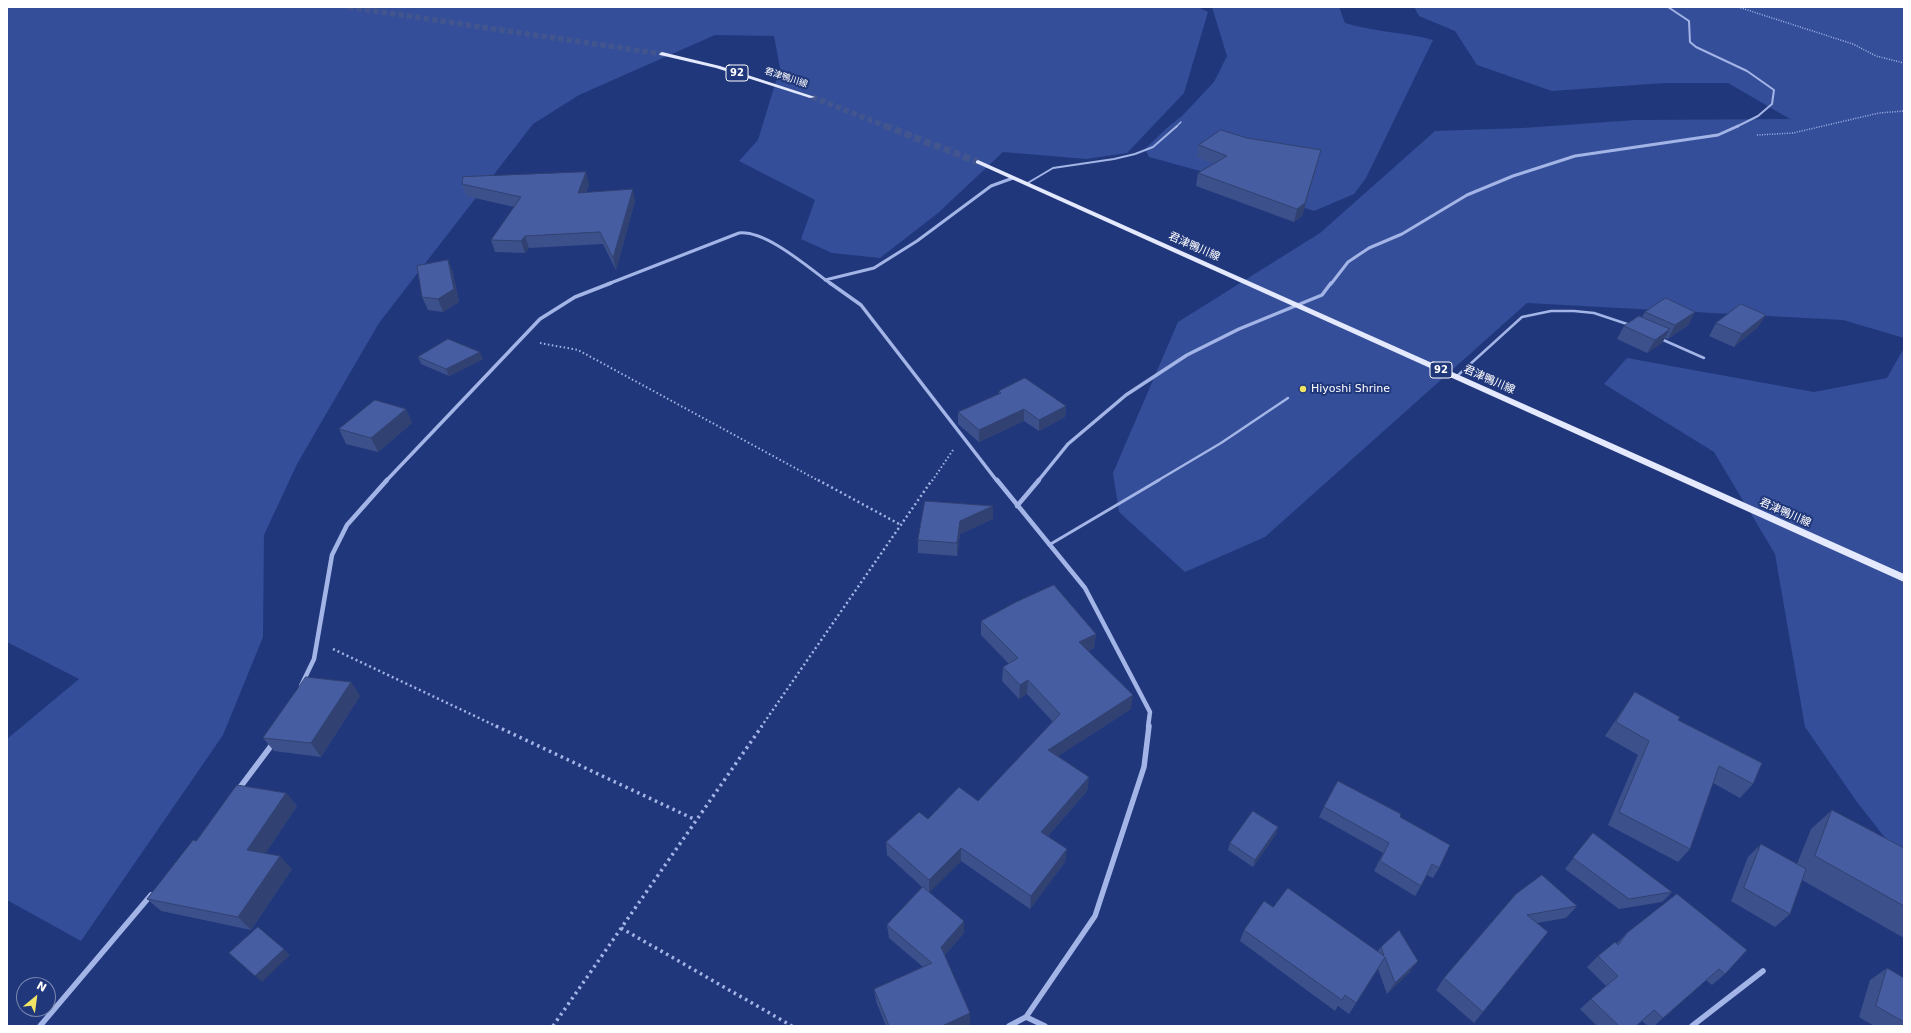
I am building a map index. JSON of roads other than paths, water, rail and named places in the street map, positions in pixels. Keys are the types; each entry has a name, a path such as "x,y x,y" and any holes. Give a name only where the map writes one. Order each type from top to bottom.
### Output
{"main road":[{"name":"君津鴨川線","path":"662,54 718,67 812,96"},
{"name":"君津鴨川線","path":"978,162 1904,578"}],"street":[{"path":"1017,506 1068,444 1126,395 1187,355 1239,329 1322,295 1348,262 1369,248 1402,234 1474,192 1513,176 1575,156 1718,135 1758,116 1772,104 1774,90 1762,80 1744,69 1698,49 1690,42 1689,21 1668,7"},
{"path":"825,280 874,268 917,241 991,186 1013,178"},
{"path":"298,692 314,659 332,555 347,525 386,481 540,319 576,297 739,233 748,232 767,239 861,305 1017,506 1085,588 1150,712 1144,767 1095,916 1026,1017 1009,1026"},
{"path":"232,797 276,739"},
{"path":"40,1026 152,894"},
{"path":"1692,1026 1763,971"},
{"path":"1026,1017 1045,1026"}],"lane":[{"path":"1026,184 1053,168 1114,159 1141,152 1153,147 1181,122"},
{"path":"1456,377 1522,318 1550,311 1574,311 1594,313 1633,326"},
{"path":"1660,338 1704,358"},
{"path":"1049,545 1220,443 1288,398"}],"tunnel":[{"path":"348,7 662,54"},
{"path":"812,97 888,127"},
{"path":"885,126 978,162"}],"place":[{"name":"Hiyoshi Shrine","path":"1303,389"}]}
